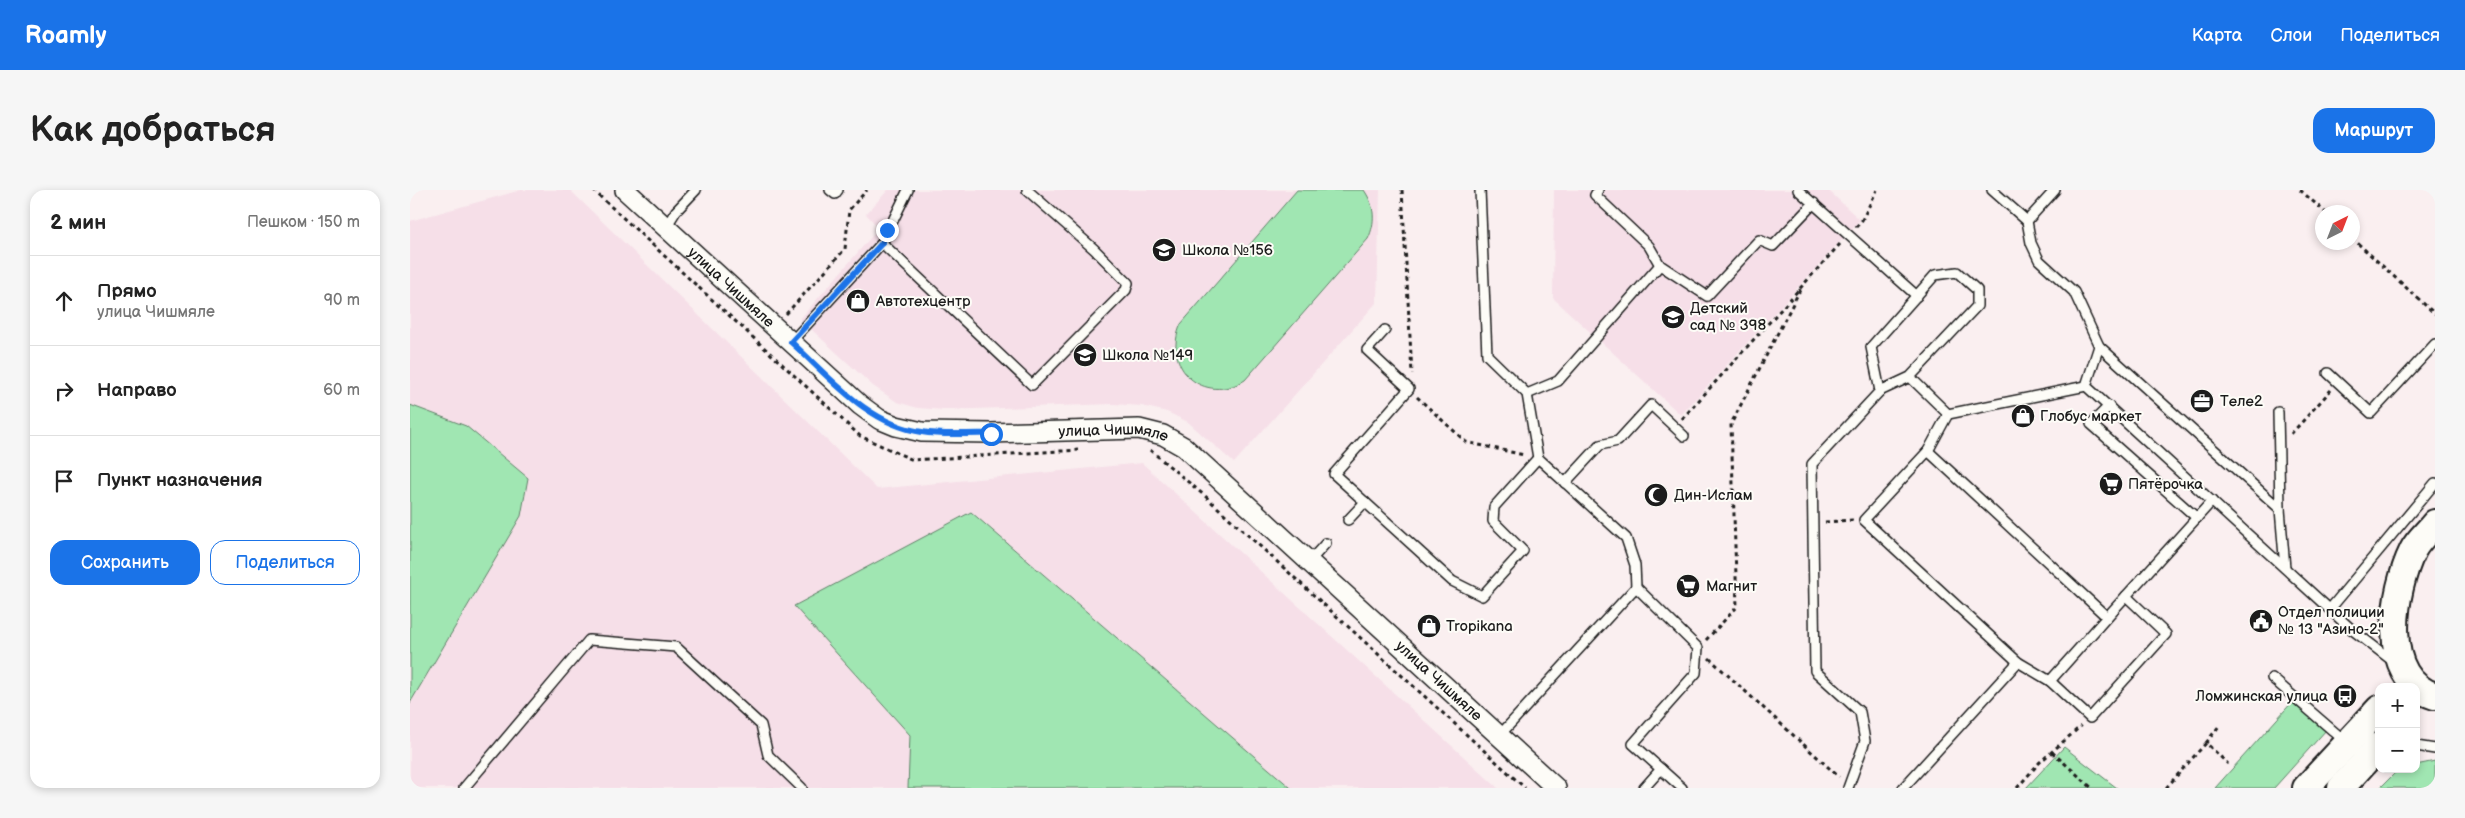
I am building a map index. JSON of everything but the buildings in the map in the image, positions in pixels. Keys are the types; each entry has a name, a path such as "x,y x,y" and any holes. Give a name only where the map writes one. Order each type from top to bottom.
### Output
{"main road":[{"path":"2412,683 2395,639 2400,581 2414,548 2435,524"},
{"path":"2306,788 2375,713"},
{"path":"2348,786 2375,752"}],"street":[{"name":"улица Чишмяле","path":"625,190 860,405 879,418 922,432 991,434 1139,429 1163,435 1184,447 1556,788"}],"lane":[{"path":"666,227 676,211 696,190"},
{"path":"830,190 834,194 838,190"},
{"path":"791,342 882,243 908,190"},
{"path":"882,243 1032,385 1126,290 1128,283 1094,249 1027,190"},
{"path":"1480,190 1487,355 1527,394 1538,458 1626,538 1635,565 1636,588 1698,648 1696,673 1633,744 1682,788"},
{"path":"1598,190 1595,195 1649,246 1660,265 1707,296 1759,240 1773,246 1814,203"},
{"path":"1798,190 1917,296"},
{"path":"1992,190 2027,221 2031,243 2039,260 2074,292 2099,346 2280,509"},
{"path":"2027,221 2055,190"},
{"path":"1527,394 1558,382 1660,265"},
{"path":"1848,787 1865,741 1860,712 1815,671 1812,464 1880,391 1910,377 1977,306 1977,290 1957,272 1935,275 1871,347 1880,391"},
{"path":"1384,330 1367,350 1409,390 1334,474 1452,581 1482,596 1523,551 1493,521 1494,507 1538,458"},
{"path":"2328,373 2371,414 2435,344"},
{"path":"2086,386 2099,346"},
{"path":"1910,377 1948,414"},
{"path":"2086,386 2410,683"},
{"path":"1948,414 2086,386"},
{"path":"1565,483 1600,445 1618,441 1651,405 1684,436"},
{"path":"2109,406 2091,424 2197,518"},
{"path":"2278,412 2277,449 2284,568"},
{"path":"1948,414 1928,452 1864,520 2018,662 2050,681 2090,718 2166,634 2126,596"},
{"path":"1928,452 2107,617"},
{"path":"2330,609 2435,483"},
{"path":"2050,681 2212,501"},
{"path":"1348,520 1365,502"},
{"path":"1308,562 1326,543"},
{"path":"1499,736 1636,588"},
{"path":"464,788 590,640 676,647 761,726 768,755 802,788"},
{"path":"1903,788 2018,662"},
{"path":"2272,678 2347,744"},
{"path":"2420,747 2435,749"},
{"path":"1644,788 1661,769"}],"path":[{"path":"593,190 860,436 913,460 1087,449"},
{"path":"786,314 845,249 850,210 868,190"},
{"path":"1402,190 1412,378 1409,390 1466,442 1538,458"},
{"path":"1674,427 1862,220 1877,190"},
{"path":"2300,190 2317,205"},
{"path":"2360,245 2435,314"},
{"path":"1802,286 1731,424 1736,607 1698,648 1848,787"},
{"path":"2277,449 2338,382"},
{"path":"1142,444 1227,516 1525,788"},
{"path":"1813,523 1864,520"},
{"path":"2017,788 2052,752 2090,718"},
{"path":"2166,788 2219,726"},
{"path":"2206,743 2228,764"},
{"path":"2052,752 2092,788"}],"shaded area":[{"path":"521,190 570,190 877,489 1142,463 1498,788 410,788 410,221"},
{"name":"Школа №149","path":"888,190 1380,190 1377,302 1234,463 1188,422 1167,412 1142,406 1113,404 945,410 918,408 897,402 873,386 800,319 879,228 866,214"},
{"name":"Детский сад № 398","path":"1554,190 1828,190 1860,220 1681,415 1553,298"}],"green space":[{"path":"1297,190 1364,190 1368,196 1373,214 1371,233 1368,239 1245,380 1230,387 1215,388 1201,385 1190,378 1182,368 1177,355 1176,340 1181,324"},
{"path":"410,405 466,426 528,478 521,516 410,703"},
{"path":"971,512 1291,788 908,788 910,735 794,606"},
{"path":"2294,700 2327,729 2274,788 2215,788"},
{"path":"2064,747 2117,788 2026,788"},
{"path":"2435,761 2435,788 2380,788 2395,773 2420,773 2420,764"}],"place":[{"name":"Школа №156","path":"1164,250"},
{"name":"Автотехцентр","path":"858,301"},
{"name":"Детский сад № 398","path":"1673,317"},
{"name":"Школа №149","path":"1085,355"},
{"name":"Теле2","path":"2202,401"},
{"name":"Глобус маркет","path":"2023,416"},
{"name":"Пятёрочка","path":"2111,484"},
{"name":"Дин-Ислам","path":"1656,495"},
{"name":"Магнит","path":"1688,586"},
{"name":"Отдел полиции № 13 \"Азино-2\"","path":"2261,621"},
{"name":"Tropikana","path":"1429,626"},
{"name":"Ломжинская улица","path":"2345,696"}],"route":[{"path":"887,230 882,243 791,342 860,405 879,418 896,426 922,432 991,434"}]}
